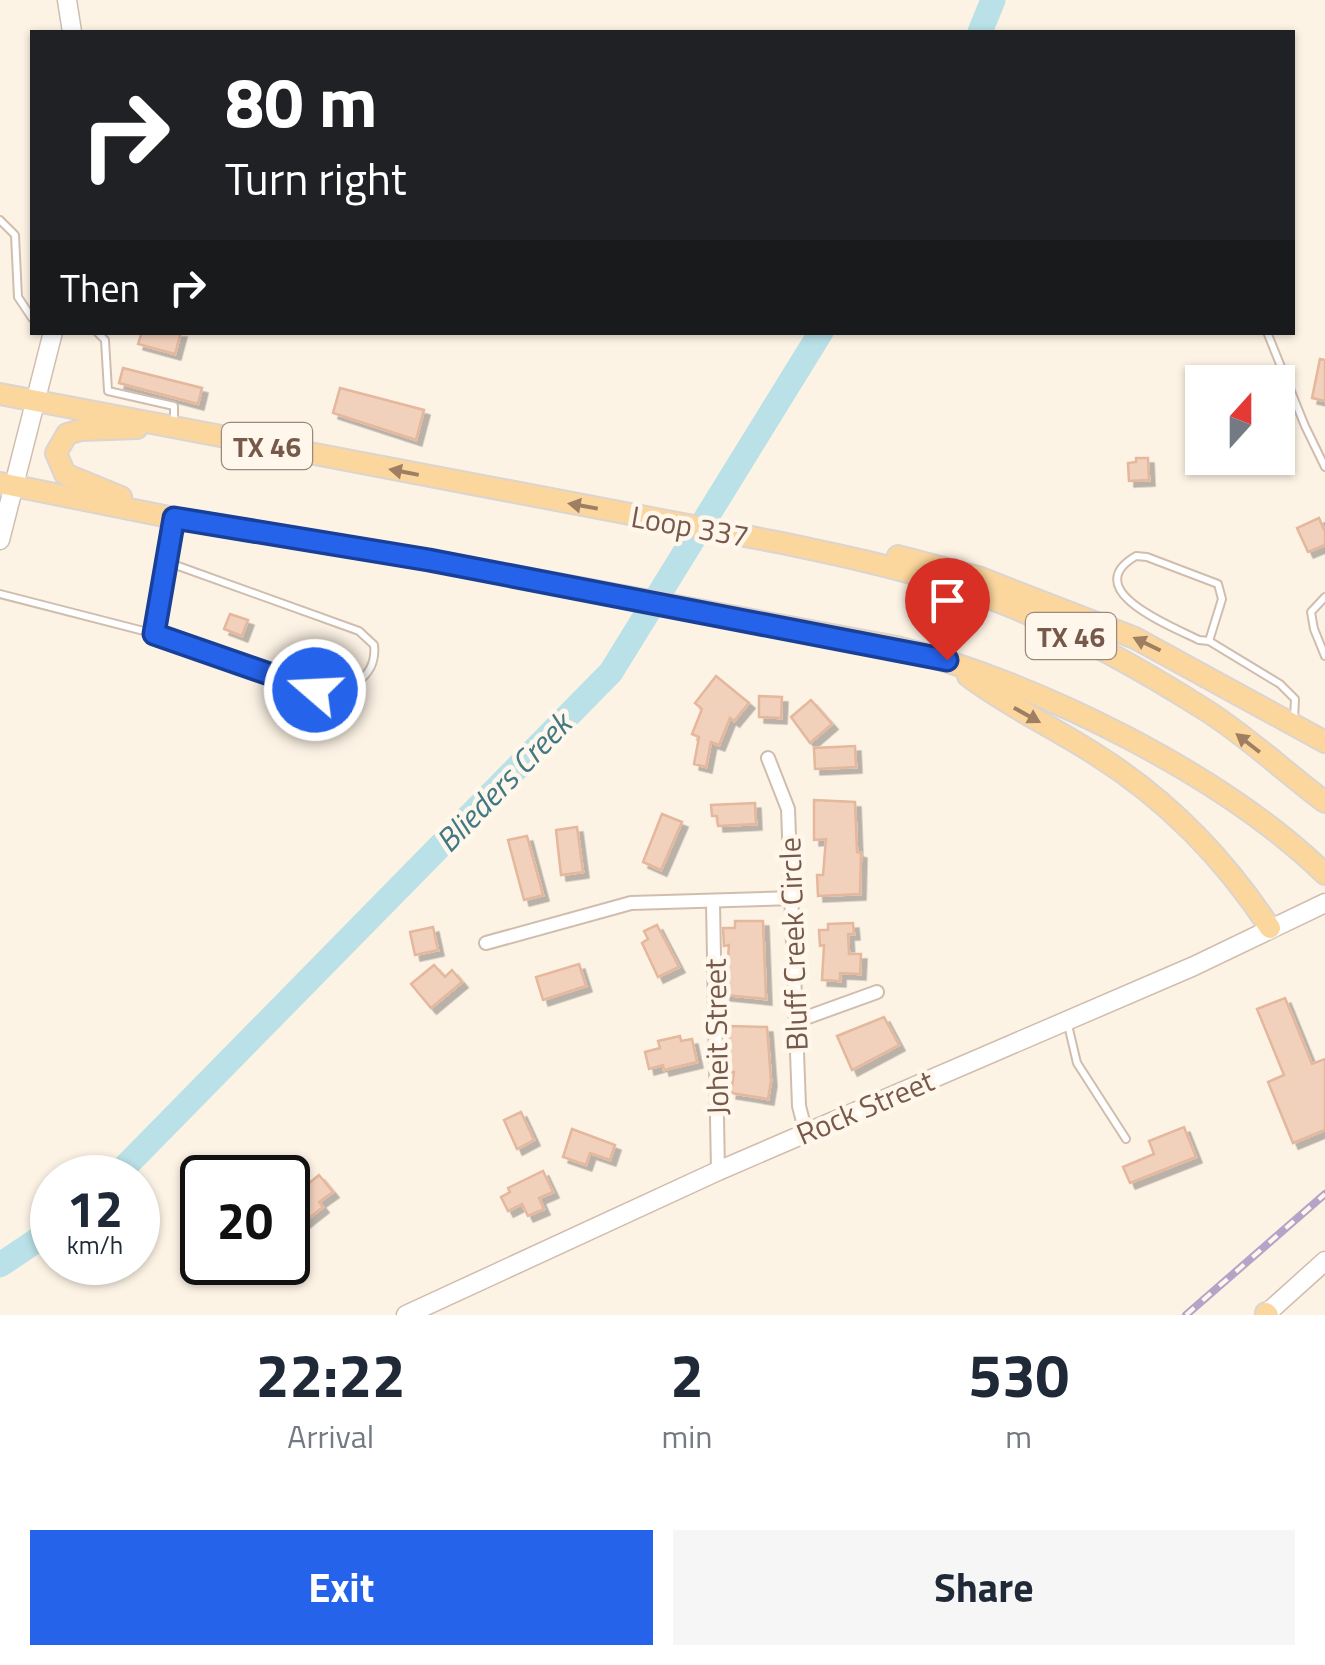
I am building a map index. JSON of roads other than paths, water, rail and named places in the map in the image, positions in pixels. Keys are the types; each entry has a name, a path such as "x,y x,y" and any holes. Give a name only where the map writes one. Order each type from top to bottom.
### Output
{"main road":[{"name":"Loop 337","path":"0,394 782,543 880,564 955,586 1022,612 1110,655 1207,710 1325,802"},
{"path":"174,427 82,430 67,434 56,453 65,474 174,518"},
{"name":"TX 46","path":"7,484 947,660 1035,696 1152,752 1230,799 1325,874"},
{"path":"782,543 906,557 978,578 1135,638 1325,742"},
{"path":"947,660 1001,701 1102,758 1168,808 1227,866 1270,928"}],"street":[{"path":"66,0 72,30"},
{"path":"0,540 7,484 53,335"},
{"name":"Bluff Creek Circle","path":"768,758 788,809 799,1106 806,1132"},
{"path":"486,943 631,903 793,898"},
{"name":"Joheit Street","path":"713,903 718,1171"},
{"name":"Rock Street","path":"406,1315 806,1132 1194,966 1325,903"},
{"path":"796,1021 877,992"},
{"path":"1266,1315 1325,1261"}],"lane":[{"path":"0,220 15,235 18,297 30,315"},
{"path":"100,335 105,340 108,391 174,406 174,427"},
{"path":"1268,335 1325,467"},
{"path":"121,417 125,394"},
{"path":"154,634 174,518"},
{"path":"1209,642 1222,599 1218,584 1148,557 1136,556 1118,568 1120,589 1134,608 1209,642 1280,684 1295,698 1293,725"},
{"path":"0,594 154,634 326,692 351,686 362,678 375,655 370,638 359,631 167,562"},
{"path":"1325,597 1311,612 1325,656"},
{"path":"1067,1019 1076,1063 1126,1139"}],"waterway":[{"name":"Blieders Creek","path":"981,30 993,0"},
{"name":"Blieders Creek","path":"137,1155 611,672 819,335"},
{"name":"Blieders Creek","path":"0,1265 30,1245"}],"railway":[{"path":"1186,1315 1325,1194"}]}
